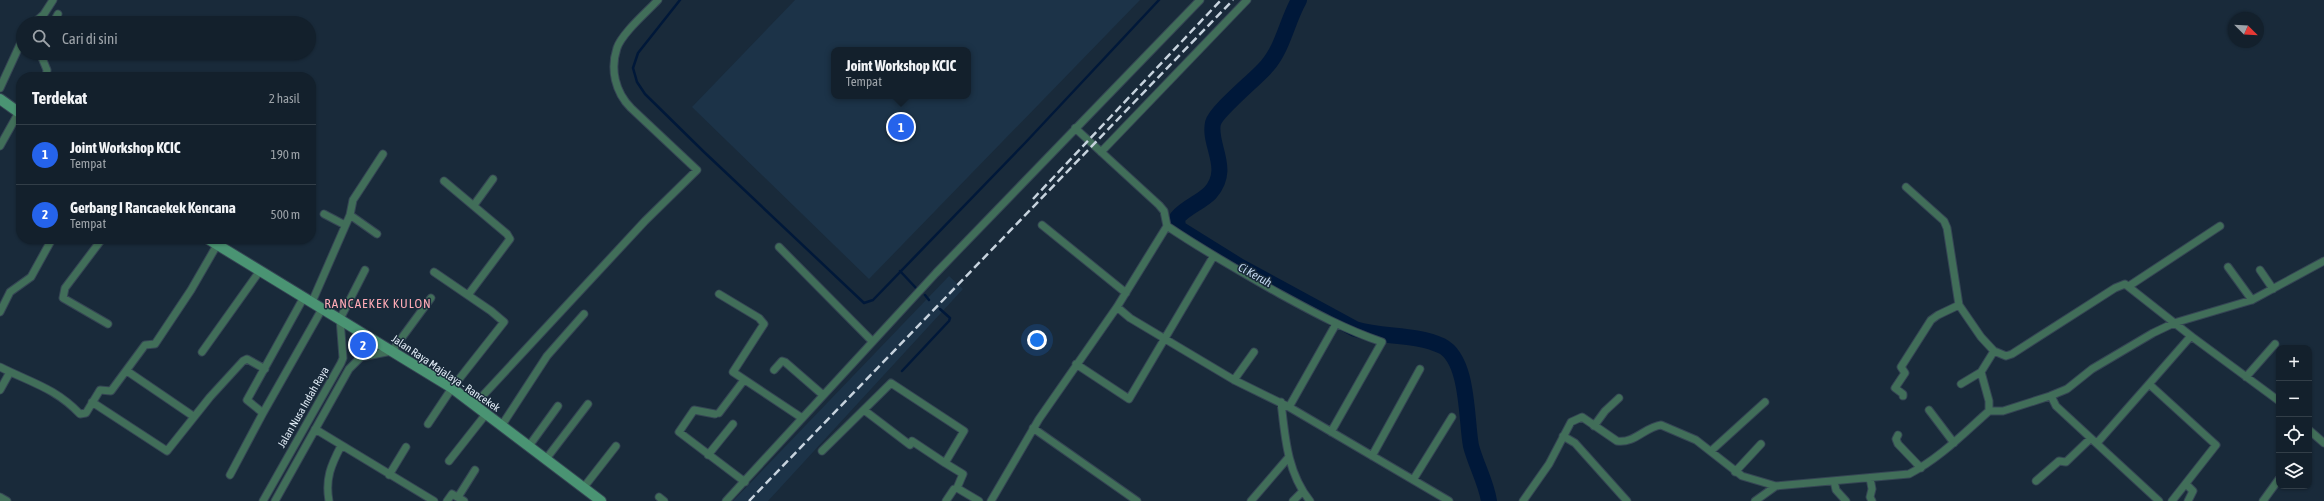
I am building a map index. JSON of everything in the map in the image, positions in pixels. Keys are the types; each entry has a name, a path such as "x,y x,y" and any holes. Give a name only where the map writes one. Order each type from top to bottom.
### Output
{"main road":[{"path":"0,99 16,110"},
{"name":"Jalan Raya Majalaya - Rancekek","path":"217,245 259,272 340,319 452,388 601,501"}],"street":[{"path":"41,16 53,0"},
{"path":"475,404 645,222 697,170 622,99 614,74 618,46 658,0"},
{"path":"726,501 745,482 872,341 1075,128 1200,0"},
{"path":"1101,152 1247,0"},
{"path":"0,88 16,53"},
{"path":"43,60 47,72"},
{"path":"0,146 16,120"},
{"path":"991,501 1033,428 1117,307 1167,226 1164,211 1160,205 1075,128"},
{"path":"263,413 246,401 308,300 350,215 353,200 383,154"},
{"path":"474,205 493,179"},
{"path":"444,181 474,205 507,234 510,239 468,295"},
{"path":"1906,187 1944,221 1947,228 1959,305 1981,337 1994,351 2002,355 2010,355 2115,288 2125,284 2191,336 2276,399"},
{"path":"324,214 345,225"},
{"path":"350,215 377,234"},
{"path":"1042,225 1126,293"},
{"path":"1167,226 1212,256 1336,324 1382,342 1331,432"},
{"path":"2129,286 2220,226"},
{"path":"0,312 10,292 30,277 49,244"},
{"path":"98,244 65,288 63,298 108,324"},
{"path":"0,367 48,388 65,399 80,414 86,413 100,390 111,392 145,345 155,344 191,290 217,245"},
{"path":"779,247 872,341"},
{"path":"1076,364 1129,399 1212,256"},
{"path":"1523,501 1549,464 1562,436 1571,422 1582,417 1617,441 1622,442 1630,440 1661,425 1696,440 1711,450 1735,472 1758,482 1776,486 1835,485 1899,476 1921,468 1954,442 1989,411 2003,411 2052,399 2129,346 2177,325 2252,300 2324,261"},
{"path":"2228,267 2252,300"},
{"path":"340,319 366,270"},
{"path":"2260,270 2273,289"},
{"path":"202,352 259,272"},
{"path":"428,424 452,388 504,322 434,272"},
{"path":"719,294 764,322 761,330 733,369 736,375 759,387 802,418"},
{"path":"392,351 431,298"},
{"path":"1903,396 1903,394 1895,388 1905,373 1900,367 1931,320 1959,305"},
{"path":"1117,307 1130,318 1234,380 1281,402 1449,501"},
{"path":"230,475 322,309"},
{"path":"502,425 547,356 584,314"},
{"name":"Jalan Nusa Indah Raya","path":"263,501 341,363 343,358 340,319"},
{"path":"1289,407 1336,324"},
{"path":"2097,443 2191,336"},
{"path":"2246,377 2276,344"},
{"name":"Jalan Nusa Indah Raya","path":"275,501 349,370 361,357 392,351"},
{"path":"1961,384 1981,372 1994,351"},
{"path":"1234,380 1254,352"},
{"path":"92,402 166,451 194,416 245,359 265,369"},
{"path":"774,370 782,361 785,362 823,395"},
{"path":"1372,456 1420,369"},
{"path":"127,371 194,416"},
{"path":"0,390 10,372"},
{"path":"1981,372 1989,400 1989,411"},
{"path":"744,380 717,413 696,409 679,429 679,432 682,436 745,482"},
{"path":"822,451 891,383 953,422 964,431 945,463"},
{"path":"2149,384 2215,443 2216,447 2172,501"},
{"path":"1594,426 1605,411 1619,398"},
{"path":"2052,399 2090,439 2097,443 2159,501"},
{"path":"1281,402 1288,458 1302,492 1310,501"},
{"path":"1711,450 1765,402"},
{"path":"546,459 588,404"},
{"path":"529,446 558,406"},
{"path":"864,410 910,445 912,441 963,474 957,488 954,489 946,501"},
{"path":"1929,410 1954,442"},
{"path":"449,461 486,414"},
{"path":"1413,480 1452,417"},
{"path":"708,455 733,424"},
{"path":"1033,428 1137,501"},
{"path":"315,429 434,501"},
{"path":"1898,435 1896,439 1898,444 1921,468"},
{"path":"2312,435 2324,443"},
{"path":"1562,436 1575,443 1627,501"},
{"path":"2036,481 2059,461 2066,462 2090,439"},
{"path":"1735,472 1761,444"},
{"path":"329,501 327,489 329,468 341,446"},
{"path":"389,475 406,446"},
{"path":"584,487 616,446"},
{"path":"1251,501 1288,458"},
{"path":"447,501 452,494 461,499 475,470"},
{"path":"1870,479 1872,489 1870,497 1872,501"},
{"path":"273,482 282,487"},
{"path":"2263,501 2276,483"},
{"path":"2186,484 2193,491 2188,501"},
{"path":"1835,485 1846,501"},
{"path":"1755,501 1776,486"},
{"path":"957,488 979,501"},
{"path":"1293,501 1302,492"},
{"path":"0,497 7,501"}],"shaded area":[{"path":"795,0 1140,0 869,279 692,107"},
{"path":"949,276 963,289 768,501 733,501"}],"waterway":[{"path":"680,0 638,53 633,68 637,82 645,94 703,151 864,303 873,300 1025,143 1159,0"},
{"name":"Ci Keruh","path":"1299,0 1281,43 1272,59 1267,66 1221,111 1213,123 1212,131 1218,157 1219,175 1216,184 1210,193 1177,218 1178,228 1239,266 1355,329 1376,334 1421,339 1442,346 1451,353 1462,377 1471,446 1486,487 1489,501"},
{"path":"900,271 916,288"},
{"path":"925,295 929,300"},
{"path":"902,371 949,321 950,318 940,309"}],"railway":[{"path":"1033,199 1221,0"},
{"path":"749,501 1233,0"}],"place":[{"name":"Joint Workshop KCIC","path":"901,127"},
{"name":"Gerbang I Rancaekek Kencana","path":"363,345"}],"district":[{"name":"RANCAEKEK KULON","path":"378,303"}]}
